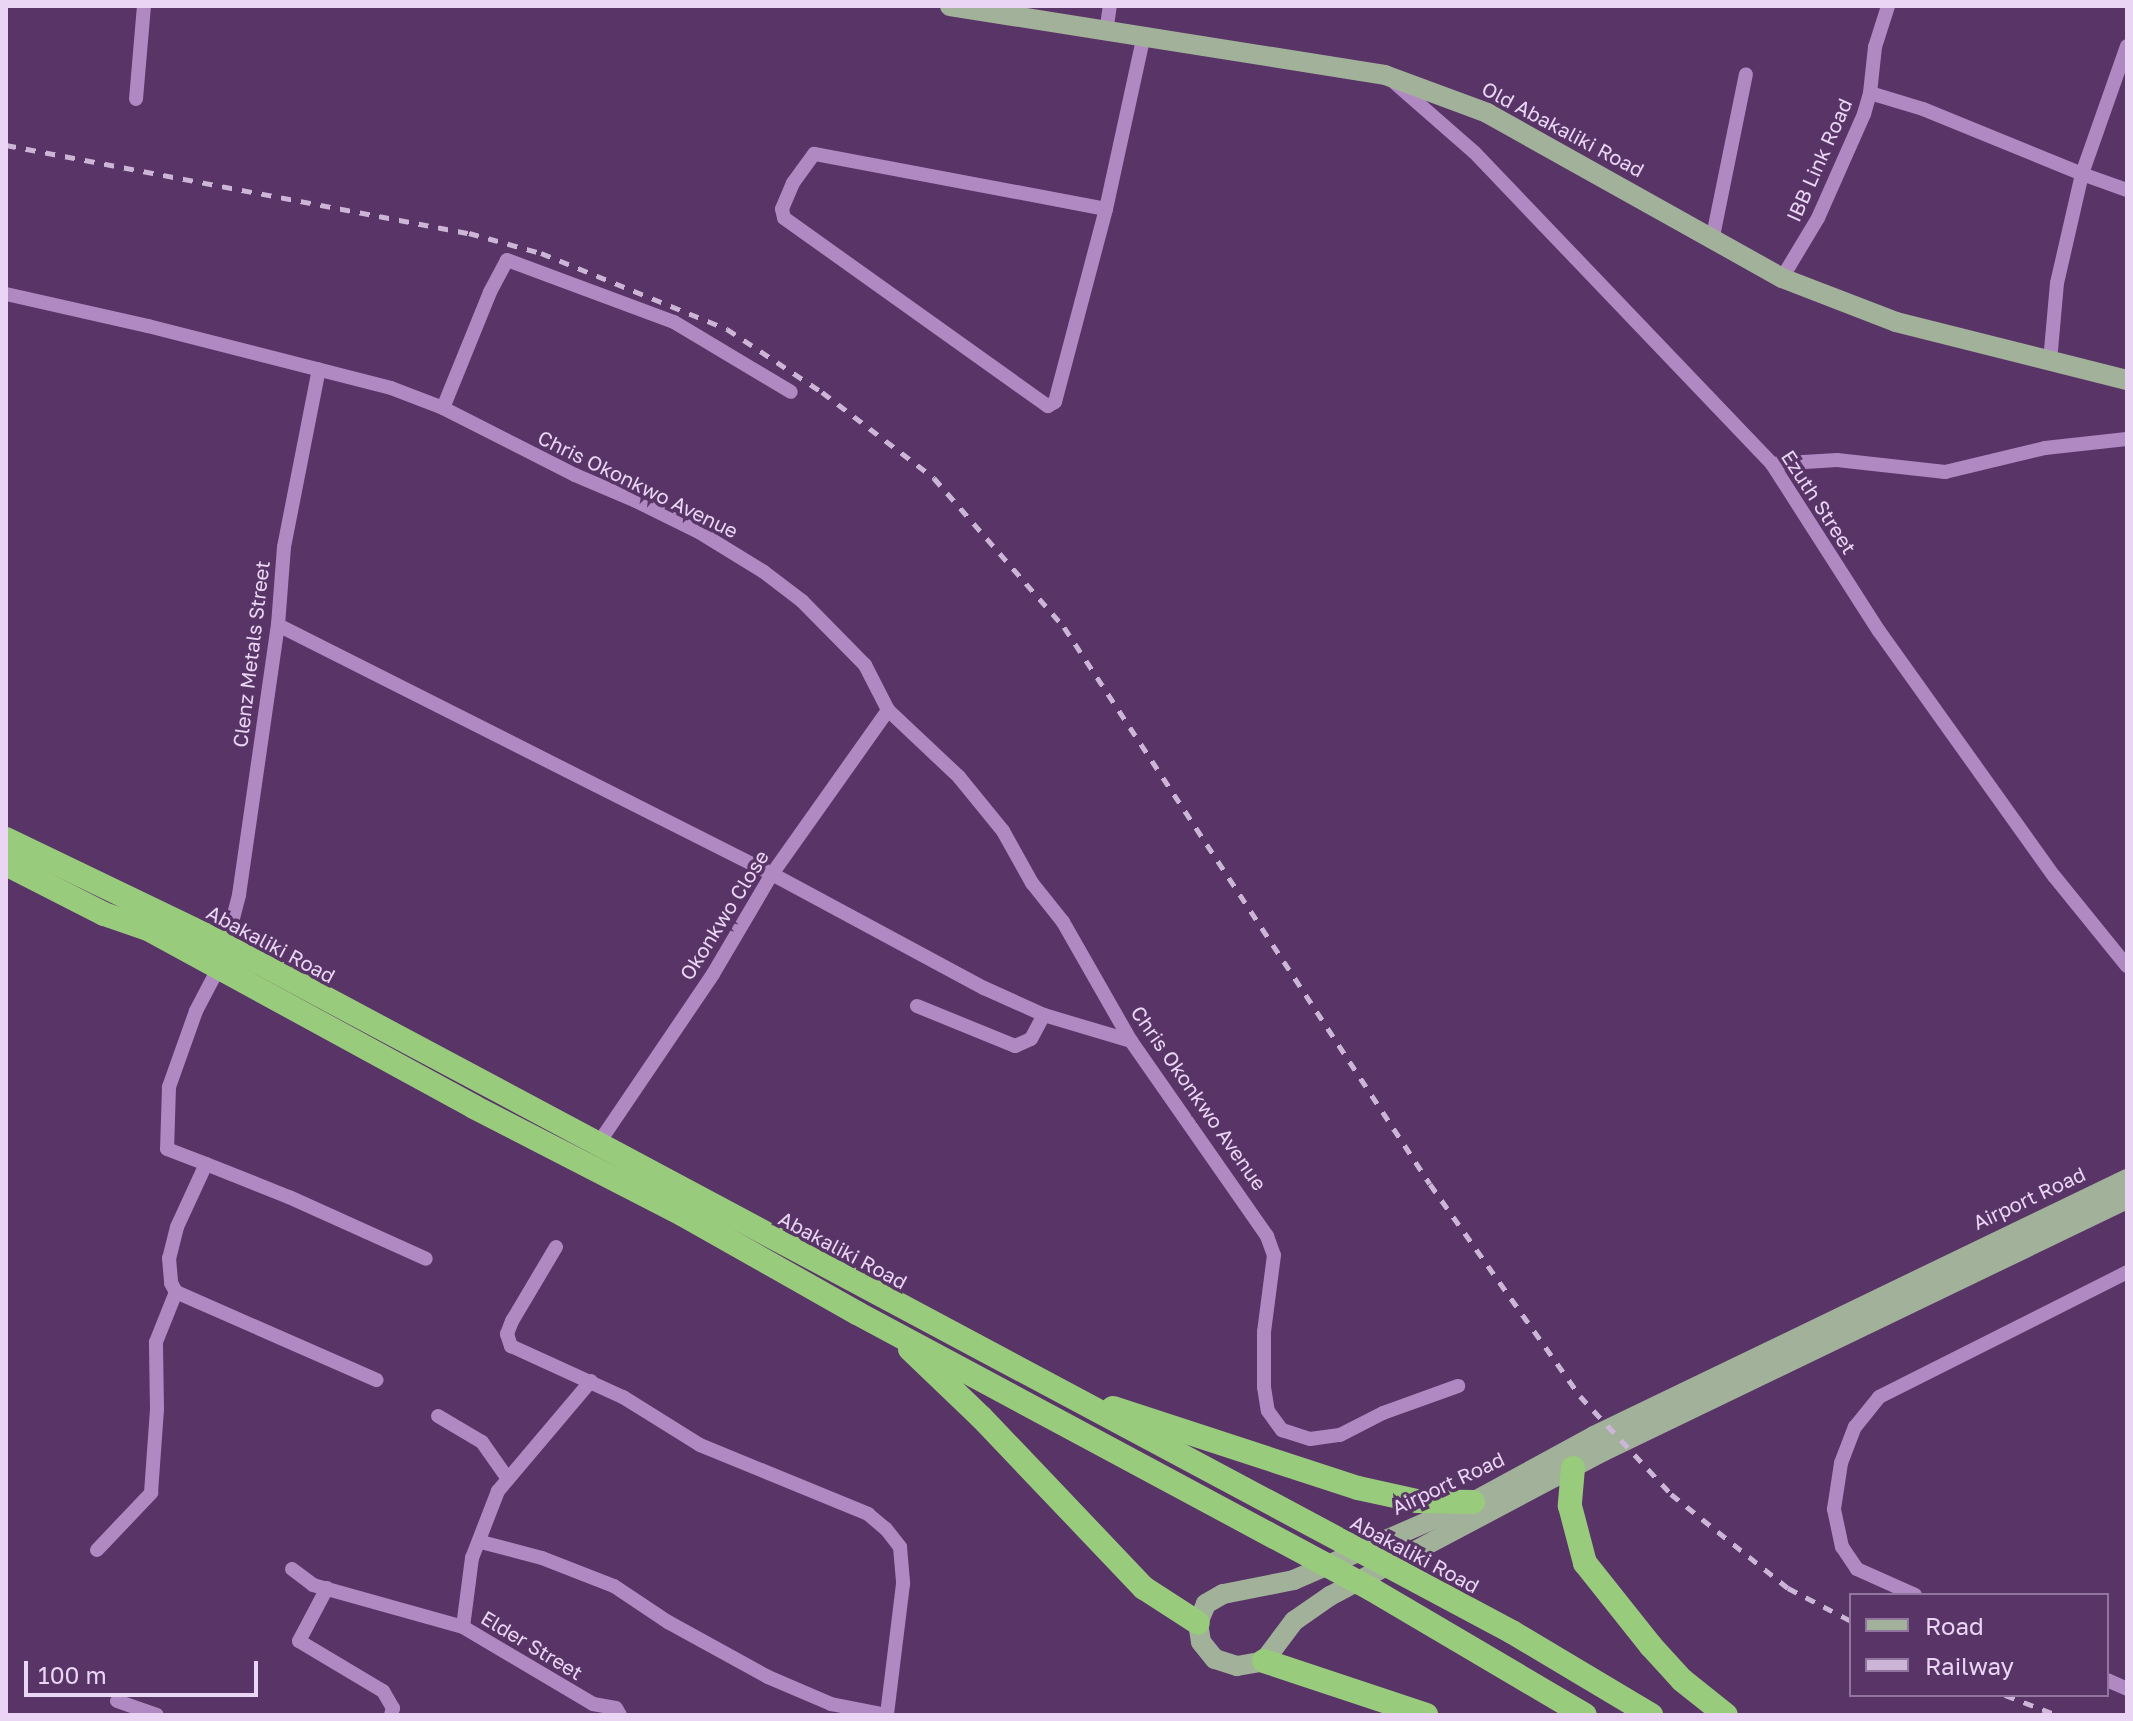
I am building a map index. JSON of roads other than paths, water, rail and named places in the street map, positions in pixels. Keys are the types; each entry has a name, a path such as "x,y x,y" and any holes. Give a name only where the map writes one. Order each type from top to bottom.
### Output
{"highway":[{"name":"Abakaliki Road","path":"6,839 892,1330 1371,1589 1585,1715"},
{"name":"Abakaliki Road","path":"6,864 104,914 222,956 598,1144 1512,1632 1651,1715"},
{"path":"892,1330 981,1417 1144,1588 1198,1623"},
{"path":"1050,1388 1358,1488 1417,1501 1473,1502"},
{"path":"1573,1468 1570,1506 1585,1563 1661,1658 1682,1680 1726,1715"},
{"path":"1264,1661 1426,1715"}],"main road":[{"name":"Old Abakaliki Road","path":"950,6 1385,75 1487,113 1782,278 1896,322 2127,380"},
{"name":"Airport Road","path":"1653,1419 2127,1179"},
{"name":"Airport Road","path":"1198,1623 1206,1604 1223,1594 1275,1585 1310,1573 1473,1502 2127,1199"},
{"name":"Airport Road","path":"1264,1661 1294,1621 1330,1596 1573,1468 1599,1444"},
{"path":"1198,1623 1201,1642 1215,1659 1237,1666 1264,1661"}],"street":[{"path":"136,99 144,6"},
{"path":"1106,33 1110,6"},
{"name":"IBB Link Road","path":"1782,278 1818,218 1842,167 1870,93 1875,47 1888,6"},
{"path":"1106,209 814,154 793,183 782,209 784,218 1048,406 1055,402 1106,209 1143,39"},
{"path":"2050,362 2057,283 2082,174 2127,46"},
{"path":"1712,241 1746,74"},
{"name":"Ezuth Street","path":"1385,75 1475,153 1772,464 1879,631 2054,876 2127,966"},
{"path":"1870,93 1923,109 2127,190"},
{"path":"443,408 490,292 507,260 674,322 791,392"},
{"name":"Chris Okonkwo Avenue","path":"6,294 319,369 443,408 575,475 699,532 764,572 802,601 865,665 888,710 959,777 1003,831 1032,883 1063,922 1131,1041 1267,1236 1274,1255 1264,1332 1264,1387 1268,1411 1282,1430 1310,1439 1340,1435 1383,1413 1458,1386"},
{"name":"Clenz Metals Street","path":"206,1164 167,1149 169,1087 191,1023 222,956 239,895 278,625 284,547 319,369"},
{"path":"1772,464 1837,460 1945,472 2045,448 2127,439"},
{"path":"278,625 772,874 984,988 1044,1015 1131,1041"},
{"name":"Okonkwo Close","path":"598,1144 713,974 772,874 888,710"},
{"path":"917,1006 1015,1046 1031,1039 1044,1015"},
{"path":"376,1380 176,1292 168,1274 177,1227 206,1164 289,1197 426,1259"},
{"path":"481,1542 542,1558 614,1586 668,1622 829,1709 886,1715 904,1566 900,1547 886,1529 868,1514 700,1445 591,1381 511,1346 507,1334 556,1247"},
{"path":"1911,1593 1857,1569 1842,1547 1834,1509 1841,1463 1855,1427 1879,1397 2127,1272"},
{"path":"97,1550 151,1493 157,1409 156,1342 176,1292"},
{"path":"463,1627 472,1558 481,1542 498,1491 591,1381"},
{"path":"438,1416 482,1442 508,1479"},
{"name":"Elder Street","path":"292,1569 313,1585 463,1627 593,1704 616,1708 620,1715"},
{"path":"327,1588 299,1641 383,1691 393,1708 391,1715"},
{"path":"117,1701 157,1715"}],"railway":[{"path":"6,145 469,233 541,253 727,329 822,392 934,478 1064,627 1430,1184 1580,1396 1671,1494 1788,1588 1849,1620"},
{"path":"2010,1697 2057,1715"}]}
